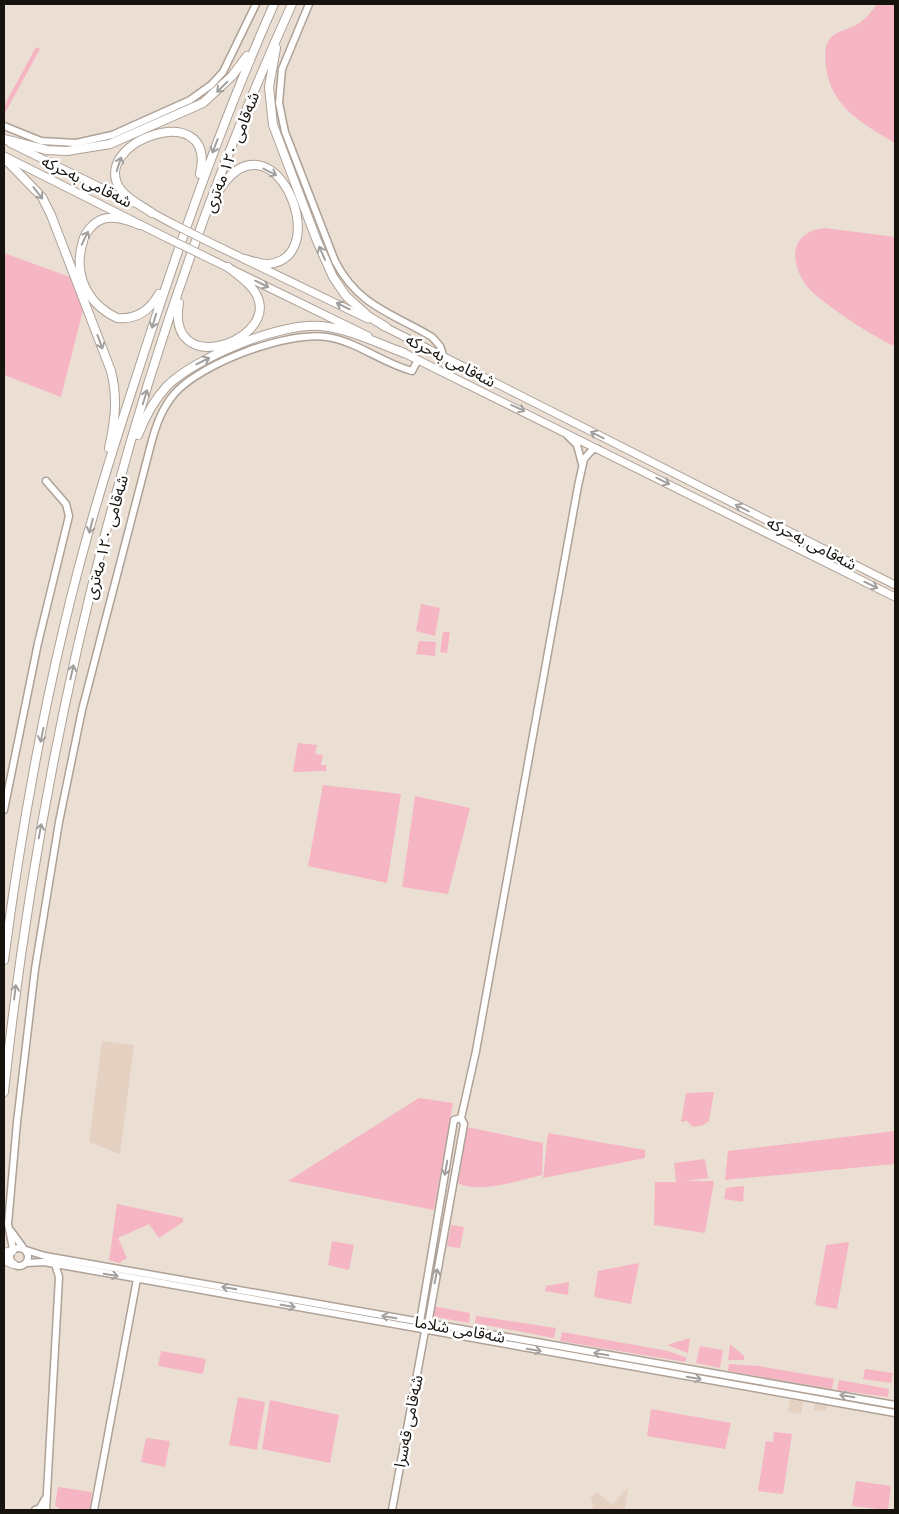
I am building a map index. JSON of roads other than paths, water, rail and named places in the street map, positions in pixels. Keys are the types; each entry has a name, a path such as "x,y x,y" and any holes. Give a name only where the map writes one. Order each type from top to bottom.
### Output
{"highway":[{"name":"شەقامی ١٢٠ مەتری","path":"4,960 24,827 44,723 62,640 97,500 168,274 235,92 274,4"},
{"name":"شەقامی ١٢٠ مەتری","path":"4,1092 27,909 49,780 87,607 119,484 208,209 235,136 292,4"},
{"path":"283,23 269,87 273,125 333,277 353,302 368,316 386,327"},
{"path":"4,139 47,150 67,152 94,148 128,136 203,103 232,76 261,33"},
{"path":"152,213 121,190 117,182 117,171 121,158 127,150 142,139 162,132 178,132 189,136 201,153 202,166 192,207"},
{"path":"4,157 42,197 51,215 111,371 115,387 116,414 97,500"},
{"path":"208,209 223,185 240,168 257,166 266,169 277,175 289,190 298,214 295,244 287,255 269,264 245,259"},
{"path":"140,225 115,218 104,218 93,225 84,236 78,257 78,268 87,290 98,305 109,314 117,318 132,317 146,311 155,301 168,274"},
{"path":"183,282 177,320 181,334 191,343 201,347 225,345 236,340 251,327 257,318 259,309 259,301 251,287 228,267"},
{"path":"119,484 151,407 173,381 203,361 264,335 300,326 319,326 342,330 404,353"},
{"path":"4,1260 13,1264"}],"main road":[{"path":"4,126 41,141 76,143 112,135 190,100 211,86 222,72 256,4"},
{"path":"309,4 280,76 279,103 285,132 335,261 345,278 368,303 432,337 440,346 442,355"},
{"name":"شەقامی بەحرکە","path":"4,139 207,241 442,355 895,585"},
{"name":"شەقامی بەحرکە","path":"4,157 560,429 895,597"},
{"path":"13,1264 10,1259 8,1228 26,1039 59,822 82,710 155,429 162,413 174,394 199,374 282,340 313,336 343,340 412,371 418,360"},
{"path":"560,429 577,445 582,465"},
{"path":"428,1324 464,1124 461,1118 476,1051 582,465 588,453 593,449 601,450"},
{"path":"4,810 36,652 69,516 66,504 46,481"},
{"path":"420,1322 454,1120 461,1118"},
{"path":"10,1205 11,1230 25,1250 28,1258 26,1263"},
{"name":"شەقامی شلاما","path":"10,1251 25,1250 45,1256 246,1291 260,1297 425,1331 895,1414"},
{"name":"شەقامی شلاما","path":"13,1264 18,1266 26,1263 55,1264 244,1298 260,1297 420,1322 895,1405"},
{"path":"46,1510 45,1498 58,1306 59,1273 55,1264"},
{"path":"58,1306 64,1274 68,1267"},
{"path":"94,1510 137,1280"},
{"path":"244,1298 248,1296 246,1291"},
{"path":"420,1314 428,1316"},
{"name":"شەقامی قەسرا","path":"392,1510 425,1331"},
{"path":"628,1367 632,1363 629,1358"},
{"path":"639,1369 636,1364 641,1360"},
{"path":"802,1397 803,1389"},
{"path":"35,1510 40,1508 45,1498"}]}
